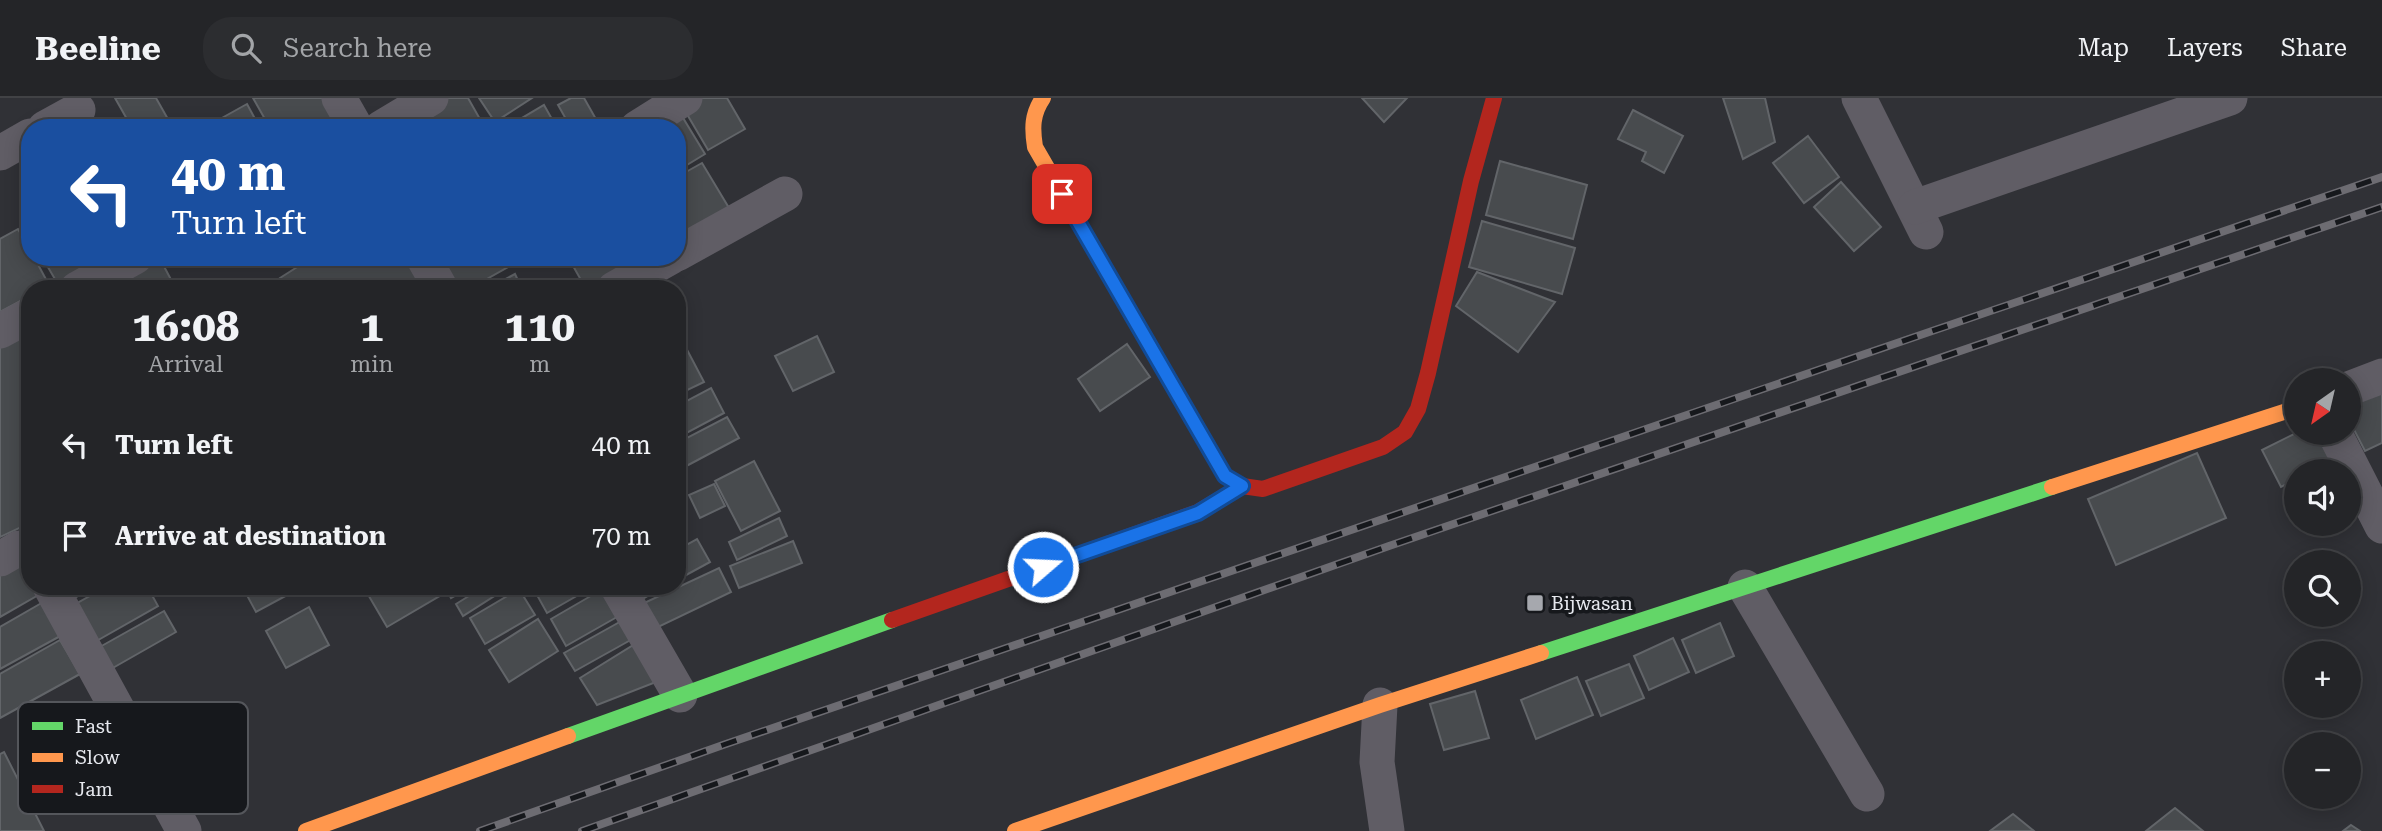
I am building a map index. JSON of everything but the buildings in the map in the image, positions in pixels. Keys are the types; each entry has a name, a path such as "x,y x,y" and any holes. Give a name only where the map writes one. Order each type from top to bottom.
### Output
{"street":[{"path":"339,98 351,119"},
{"path":"396,119 431,98"},
{"path":"651,119 685,98"},
{"path":"1035,101 1031,124 1035,147 1225,476 1242,486 1263,489 1383,447 1405,432 1418,409 1428,373 1471,181 1494,98"},
{"path":"1859,98 1921,219 2230,98"},
{"path":"62,119 78,110"},
{"path":"0,153 21,141"},
{"path":"686,249 785,194"},
{"path":"93,280 119,266"},
{"path":"630,280 655,266"},
{"path":"0,331 21,320"},
{"path":"2361,384 2382,376"},
{"path":"1015,831 1380,705 2284,412"},
{"path":"2341,445 2382,526"},
{"path":"306,831 680,695 1198,513 1242,486"},
{"path":"0,559 21,549"},
{"path":"1745,587 1867,794"},
{"path":"55,595 113,702"},
{"path":"622,595 680,695"},
{"path":"1380,705 1377,762 1387,831"},
{"path":"175,814 184,831"}],"railway":[{"path":"480,831 723,745 2382,177"},
{"path":"582,831 1389,546 2382,207"}],"traffic: fast":[{"path":"1541,653 2052,487"},
{"path":"568,736 892,620"}],"traffic: slow":[{"path":"1043,98 1034,121 1035,147 1212,453"},
{"path":"2052,487 2284,412"},
{"path":"1015,831 1380,705 1541,653"},
{"path":"306,831 568,736"}],"traffic: jam":[{"path":"1212,453 1225,476 1242,486 1263,489 1383,447 1405,432 1418,409 1428,373 1471,181 1494,98"},
{"path":"892,620 1198,512 1242,486"}],"place":[{"name":"Bijwasan","path":"1535,603"}],"route":[{"path":"1043,567 1198,513 1242,486 1225,476 1062,194"}]}
